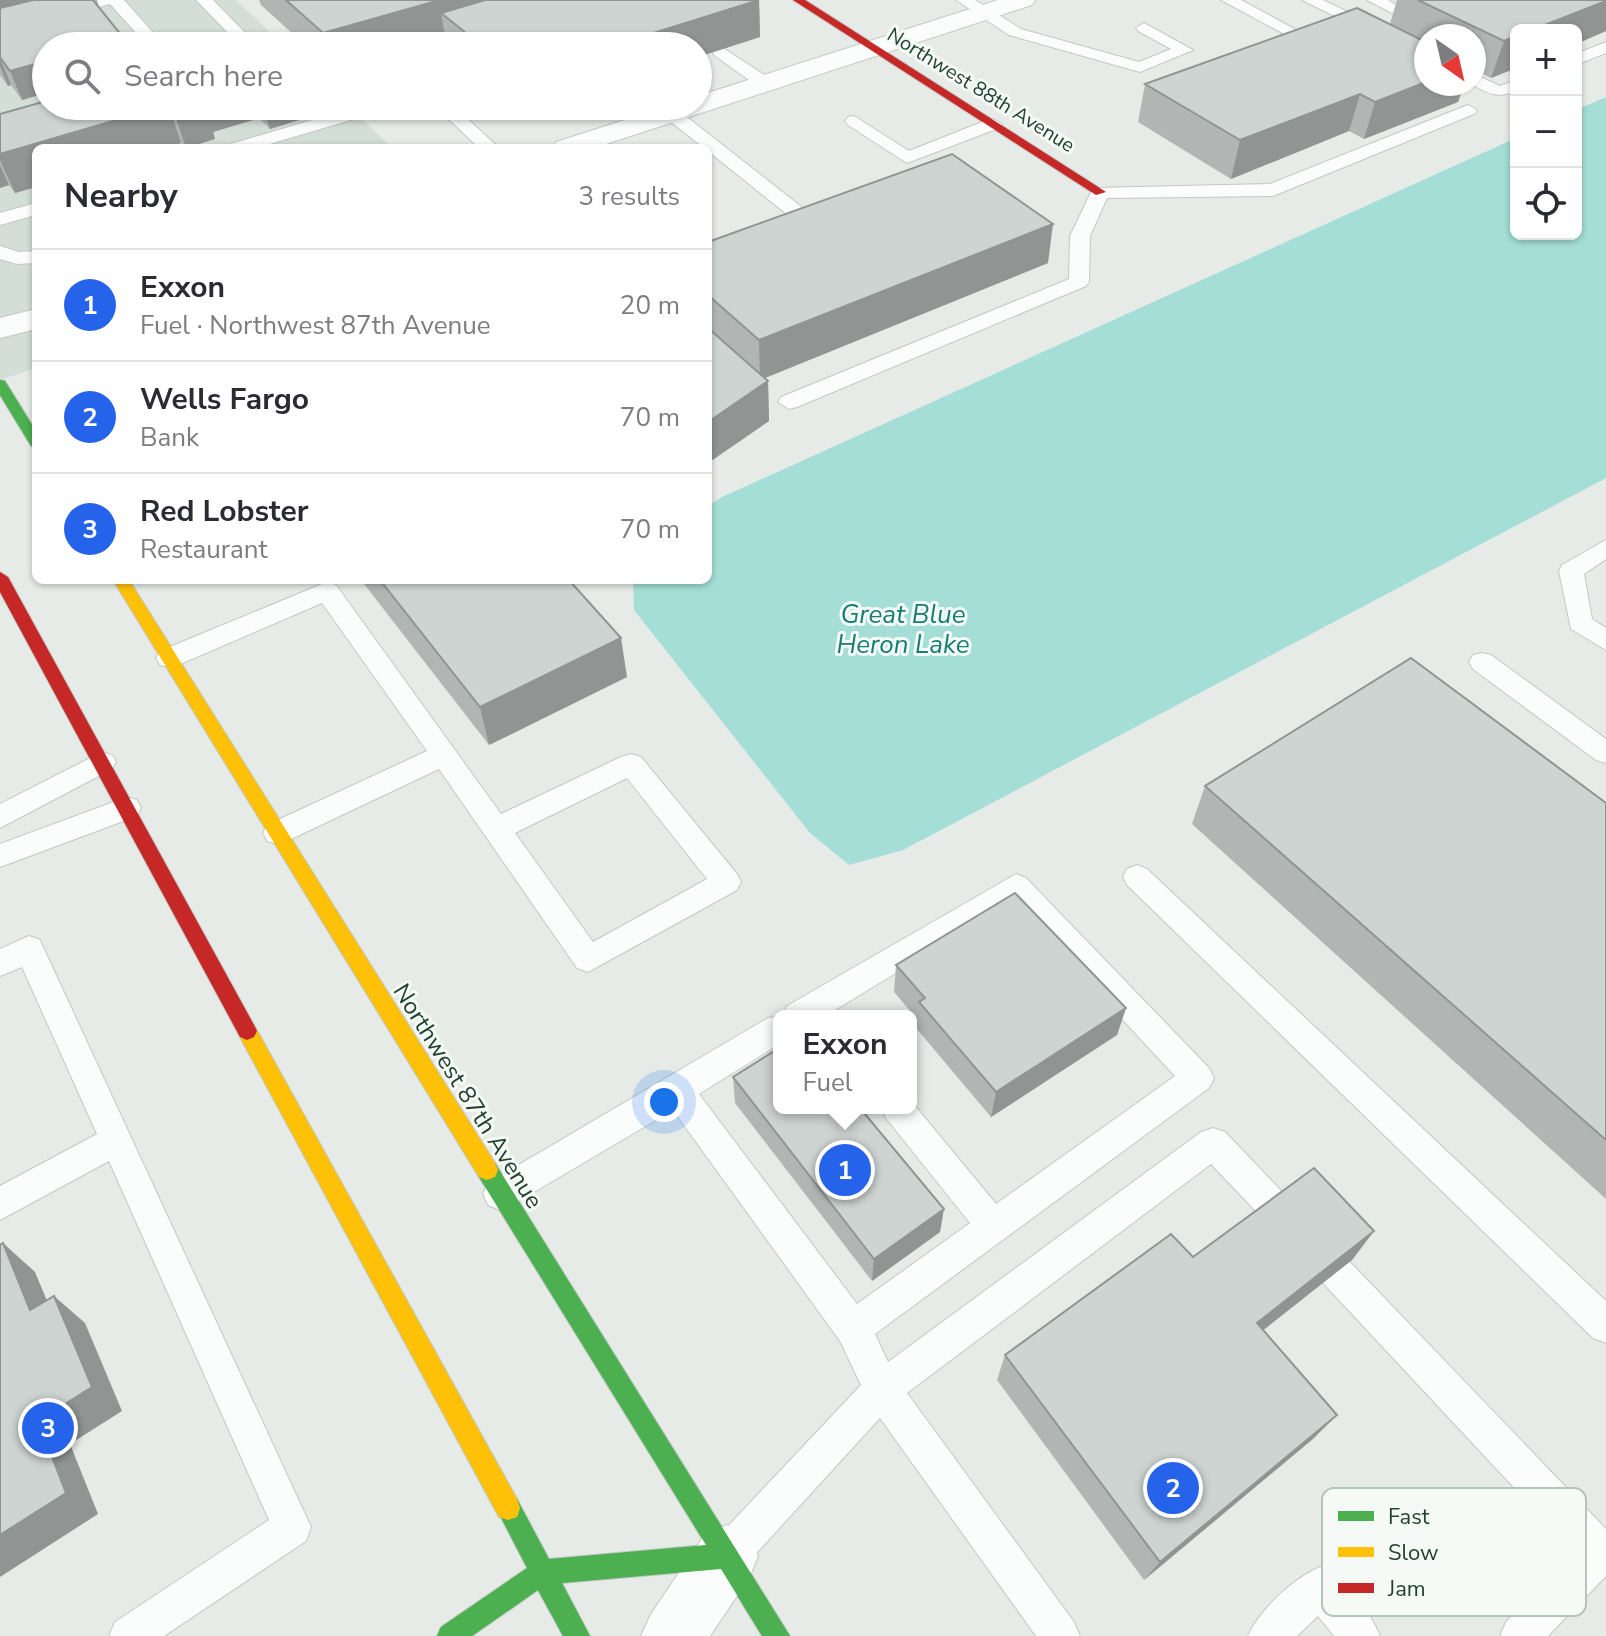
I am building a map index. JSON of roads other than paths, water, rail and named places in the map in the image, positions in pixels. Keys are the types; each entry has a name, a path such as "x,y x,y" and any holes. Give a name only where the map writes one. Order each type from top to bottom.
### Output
{"main road":[{"name":"Northwest 88th Avenue","path":"798,0 1100,192"},
{"path":"0,384 32,436"},
{"path":"0,577 577,1636"},
{"name":"Northwest 87th Avenue","path":"123,584 777,1636"},
{"path":"450,1636 542,1572 727,1556"}],"street":[{"path":"712,101 875,48 974,6 1023,0"},
{"path":"578,144 652,120"},
{"path":"0,328 32,320"},
{"path":"673,1636 727,1556"}],"lane":[{"path":"0,28 107,0"},
{"path":"115,0 144,32"},
{"path":"204,0 236,32"},
{"path":"1229,0 1307,40"},
{"path":"1310,0 1414,50"},
{"path":"1375,0 1392,8"},
{"path":"974,6 1015,32 1140,67 1185,50 1144,28"},
{"path":"1582,57 1606,47"},
{"path":"720,51 766,84"},
{"path":"1486,85 1500,92 1510,88"},
{"path":"789,402 1079,282 1080,236 1100,192 1273,190 1468,110"},
{"path":"250,144 331,120"},
{"path":"459,120 486,144"},
{"path":"701,120 801,216"},
{"path":"854,121 907,158 993,124"},
{"path":"0,219 32,210"},
{"path":"0,252 17,258 32,257"},
{"path":"1606,548 1571,571 1580,623 1606,641"},
{"path":"169,658 327,591 588,959 727,882 631,764 496,829"},
{"path":"1482,662 1606,753"},
{"path":"277,833 444,755"},
{"path":"0,817 102,762"},
{"path":"0,856 127,808"},
{"path":"1137,877 1606,1325"},
{"path":"816,1010 1016,886 1198,1078 853,1328"},
{"path":"0,963 29,949 292,1527 129,1636"},
{"path":"500,1194 773,1032"},
{"path":"677,1090 853,1328 882,1389 1060,1636"},
{"path":"902,1114 994,1227"},
{"path":"0,1204 115,1141"},
{"path":"727,1556 882,1389 1213,1143 1278,1211"},
{"path":"1336,1272 1541,1488"},
{"path":"1586,1535 1604,1554 1586,1572"},
{"path":"1268,1636 1320,1587 1322,1589"},
{"path":"1344,1616 1360,1636"},
{"path":"1520,1636 1540,1616"}],"water":[{"name":"Great Blue Heron Lake","path":"1606,97 1606,478 903,850 849,865 810,833 634,610 633,584 712,584 712,503 1510,141 1510,240 1582,240 1582,107"}],"place":[{"name":"Exxon","path":"845,1170"},
{"name":"Red Lobster","path":"48,1428"},
{"name":"Wells Fargo","path":"1173,1488"}]}
